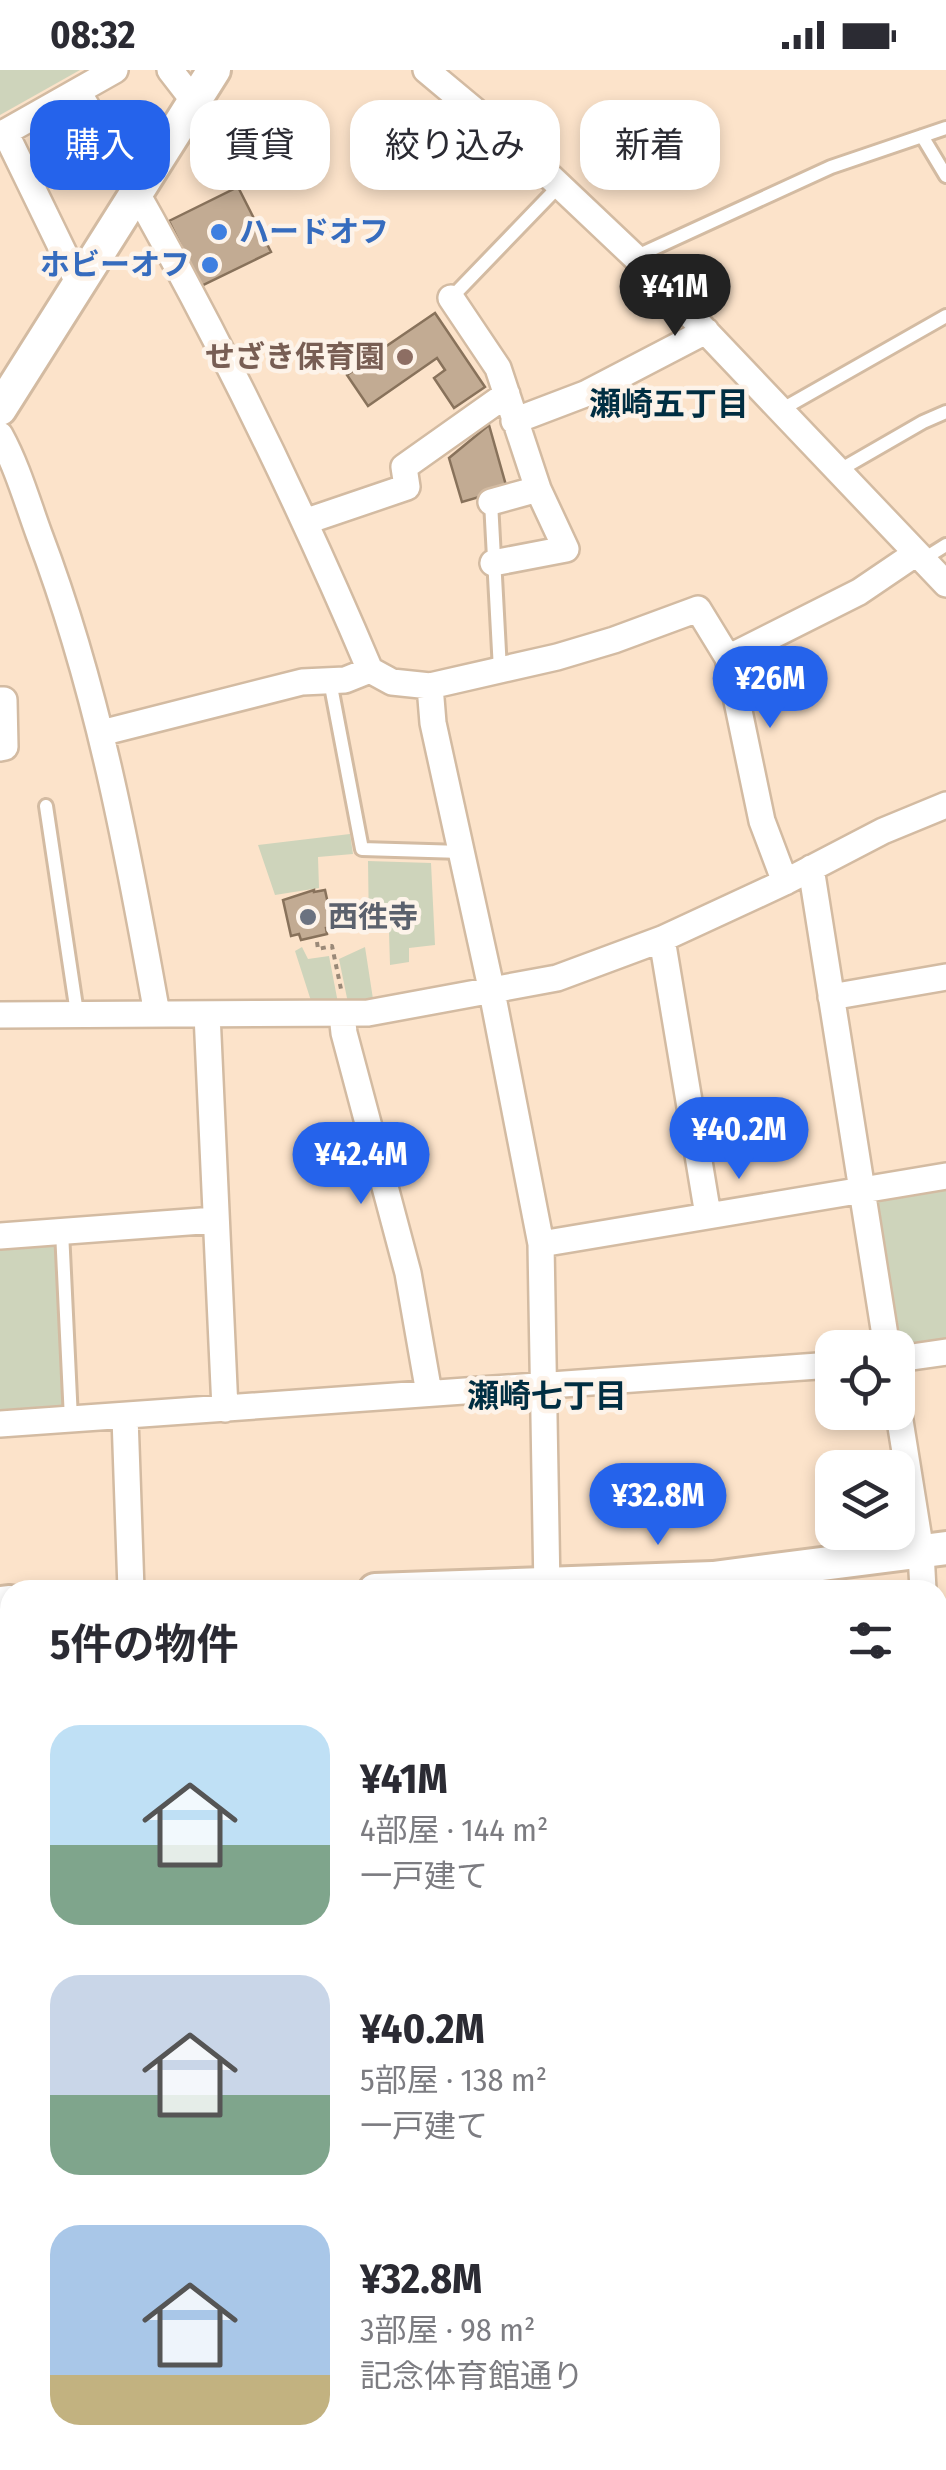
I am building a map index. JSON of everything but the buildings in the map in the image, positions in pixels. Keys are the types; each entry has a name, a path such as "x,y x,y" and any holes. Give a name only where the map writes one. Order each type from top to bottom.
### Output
{"street":[{"path":"78,282 2,134 115,70"},
{"path":"170,70 193,100"},
{"path":"195,100 214,70"},
{"path":"426,70 462,100"},
{"path":"78,92 138,192 307,521 370,670 392,682 430,686 614,640 698,609 728,658 762,821 785,882"},
{"path":"0,408 190,108"},
{"path":"560,188 636,257 946,584"},
{"path":"451,298 498,368 538,489 566,549 493,563"},
{"path":"514,421 585,394 706,331"},
{"path":"307,521 408,487 404,467 507,394"},
{"path":"0,435 56,579 101,733 124,828 157,1014"},
{"path":"491,502 538,489"},
{"path":"728,658 919,557"},
{"path":"101,733 302,682 345,680 370,670"},
{"path":"430,686 433,724 492,992 540,1244 547,1580"},
{"path":"0,700 4,700 5,747 0,748"},
{"path":"0,1015 344,1014 427,1004 557,978 662,939 785,882 882,831 946,805"},
{"path":"811,868 885,1330"},
{"path":"662,939 708,1215"},
{"path":"831,996 946,977"},
{"path":"207,1014 224,1409"},
{"path":"344,1014 348,1050 408,1273 430,1394"},
{"path":"540,1244 946,1176"},
{"path":"0,1236 215,1220"},
{"path":"915,1357 946,1352"},
{"path":"0,1424 815,1366"},
{"path":"126,1417 131,1580"},
{"path":"904,1430 934,1550 926,1580"},
{"path":"740,1580 934,1550"}],"lane":[{"path":"636,257 831,167 946,128"},
{"path":"922,136 946,176"},
{"path":"451,298 554,190"},
{"path":"779,411 946,316"},
{"path":"838,471 946,412"},
{"path":"491,502 500,670"},
{"path":"919,557 946,545"},
{"path":"330,681 362,849 462,852"},
{"path":"46,806 76,1013"},
{"path":"62,1231 71,1420"}],"path":[{"path":"317,942 318,948 332,946 344,1014"}],"green space":[{"path":"0,70 80,70 0,115"},
{"path":"350,834 353,854 318,857 319,888 275,895 258,845"},
{"path":"368,861 431,863 435,945 409,948 409,962 390,965 389,932 369,932"},
{"path":"302,947 308,959 329,956 338,1003 312,1004 295,951"},
{"path":"365,947 373,999 348,1003 339,959"},
{"path":"946,1189 946,1339 915,1343 915,1330 894,1330 872,1201"},
{"path":"52,1244 56,1250 65,1405 55,1411 0,1415 0,1246"}],"place":[{"name":"ハードオフ","path":"219,232"},
{"name":"ホビーオフ","path":"210,265"},
{"name":"せざき保育園","path":"405,357"},
{"name":"西徃寺","path":"308,917"}],"district":[{"name":"瀬崎五丁目","path":"669,404"},
{"name":"瀬崎七丁目","path":"547,1396"}]}
